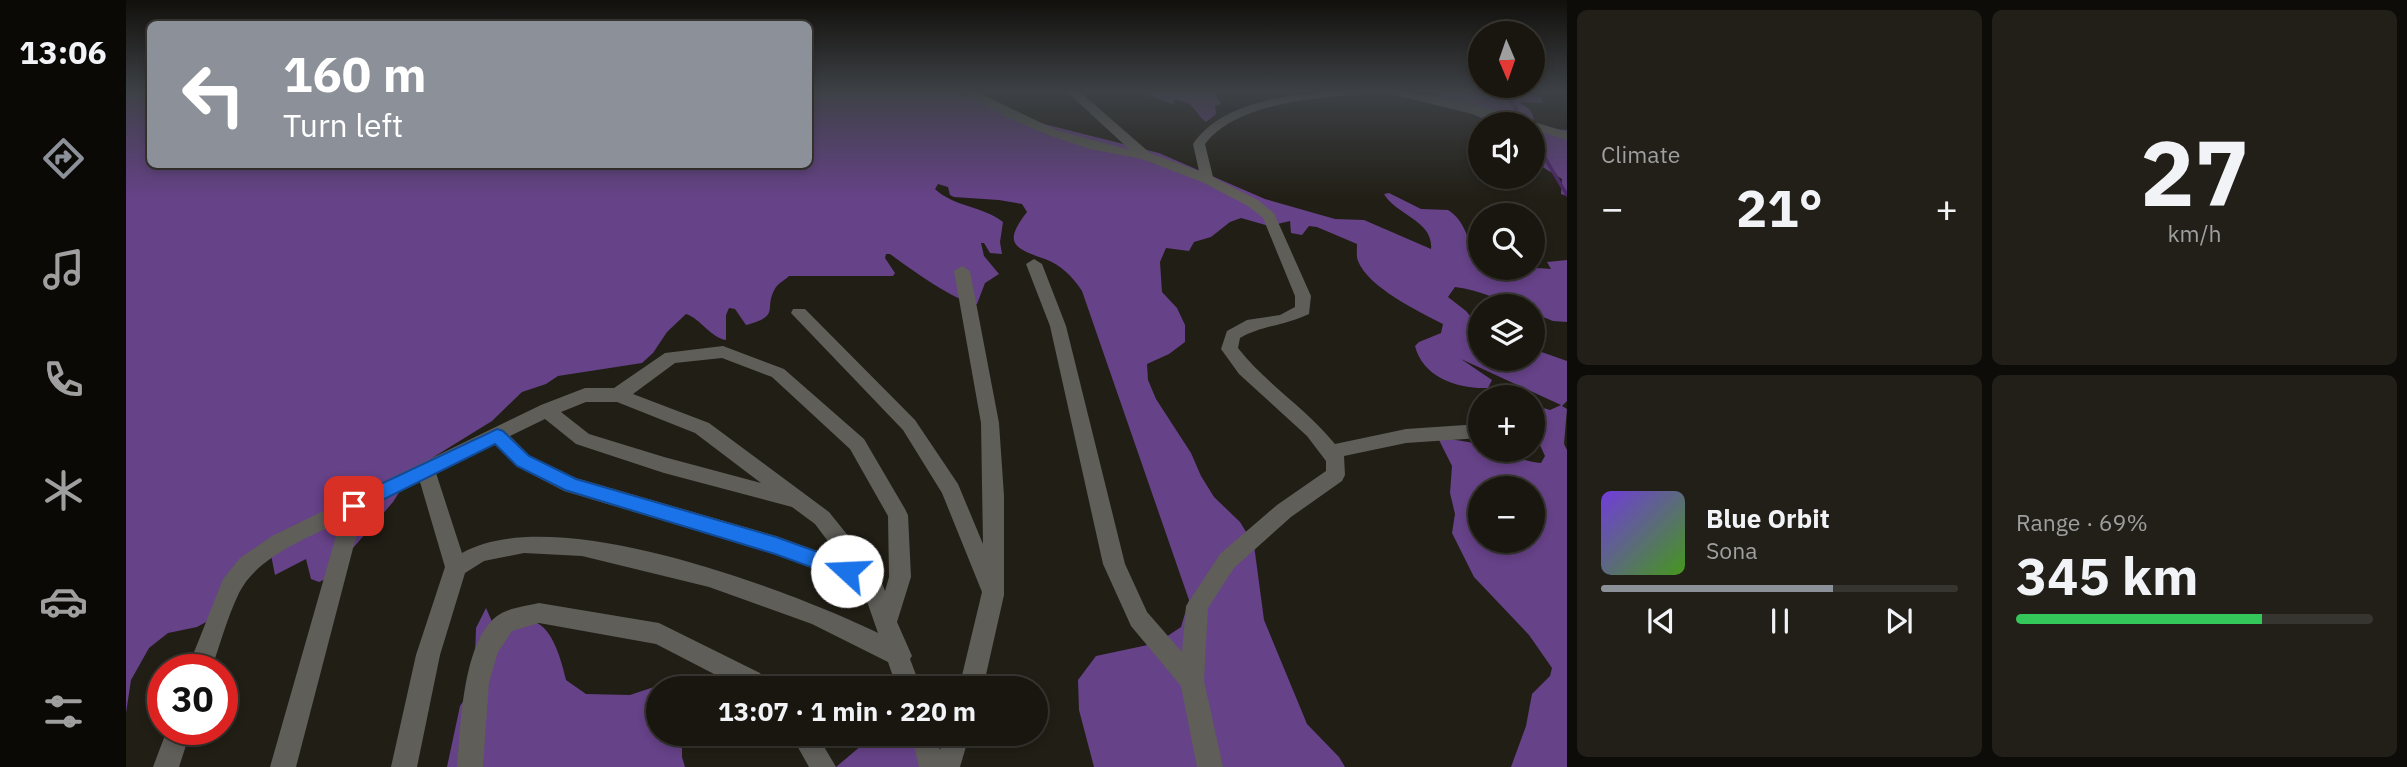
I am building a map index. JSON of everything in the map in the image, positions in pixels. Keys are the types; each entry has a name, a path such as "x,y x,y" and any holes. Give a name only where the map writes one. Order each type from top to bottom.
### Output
{"street":[{"path":"1034,127 1064,139 1145,156 1207,179 1253,203 1269,216 1303,296 1303,310 1283,320 1253,324 1233,335 1229,349 1245,370 1314,431 1336,460 1335,475 1284,511 1227,561 1197,606 1192,681 1210,767"},
{"path":"1112,127 1145,156"},
{"path":"1207,179 1199,144 1205,134 1217,127"},
{"path":"1545,130 1567,136"},
{"path":"1034,264 1058,326 1114,564 1139,620 1192,681"},
{"path":"962,271 990,423 993,496 993,595 974,676"},
{"path":"799,313 909,425 951,490 993,595"},
{"path":"618,395 671,357 723,352 778,373 857,444 898,515 900,577 886,621"},
{"path":"205,654 232,586 248,565 279,542 547,410 585,396 618,395 702,428 822,517 870,580 906,676"},
{"path":"547,410 583,439 664,465 799,501"},
{"path":"1329,452 1406,436 1468,432"},
{"path":"497,435 523,461 571,485 776,545 870,580"},
{"path":"404,767 428,655 456,567 426,471"},
{"path":"283,767 354,506"},
{"path":"456,567 480,553 524,544 582,547 709,578 819,616 900,656"},
{"path":"470,767 477,682 488,647 505,623 539,613 659,634 742,676"},
{"path":"166,767 174,745"},
{"path":"810,746 823,767"},
{"path":"926,746 932,767"},
{"path":"947,767 954,746"}],"shaded area":[{"path":"126,127 147,127 147,168 812,168 812,127 1055,127 1159,153 1265,199 1335,219 1364,220 1431,249 1426,231 1384,194 1389,193 1421,209 1448,210 1456,217 1468,237 1468,280 1545,280 1545,269 1551,269 1547,262 1567,260 1567,322 1545,318 1545,294 1483,294 1455,287 1448,297 1468,313 1468,362 1461,359 1468,364 1468,371 1479,371 1492,380 1490,385 1468,386 1443,379 1426,366 1415,346 1441,333 1443,324 1395,298 1372,280 1358,261 1357,244 1317,227 1309,226 1302,235 1291,233 1290,221 1269,226 1241,218 1230,222 1211,237 1194,242 1189,251 1166,248 1160,262 1162,292 1177,308 1185,325 1185,342 1169,354 1147,364 1148,380 1156,399 1191,453 1214,497 1240,522 1254,545 1264,620 1307,724 1339,757 1345,767 1094,767 1079,710 1078,680 1096,656 1157,643 1181,627 1189,600 1082,291 1061,268 1025,251 1015,243 1015,231 1027,212 1022,204 954,197 950,195 948,187 938,184 935,189 951,200 1003,222 1000,242 1002,254 990,253 984,243 981,243 984,256 999,274 985,283 977,304 946,292 890,254 886,254 885,258 895,273 893,276 789,276 776,287 768,314 746,325 735,309 729,308 726,315 726,340 686,314 667,332 653,353 642,363 558,376 546,384 522,392 492,421 432,458 410,475 393,502 326,579 319,582 311,579 306,559 275,575 271,555 265,555 217,616 197,627 168,633 149,648 131,680 126,713"},
{"path":"1545,128 1567,130 1567,196 1561,194 1562,179 1545,168"},
{"path":"1545,353 1567,361 1567,401 1562,406 1567,409 1564,444 1567,450 1567,767 1511,767 1526,726 1532,694 1550,676 1552,668 1529,635 1474,577 1452,533 1455,514 1450,493 1452,466 1439,440 1444,438 1468,442 1468,462 1545,462 1545,409 1550,410 1561,405 1545,398 1545,385 1518,385 1487,371 1545,371"},
{"path":"486,608 494,626 534,622 541,625 556,646 566,680 586,694 630,695 646,690 646,746 682,746 685,767 447,767 460,706 474,686 476,628"},
{"path":"861,746 921,746 943,751 959,767 836,767"}],"waterway":[{"path":"1545,158 1567,195"}],"route":[{"path":"354,506 497,435 523,461 571,485 776,545 847,571"}]}
